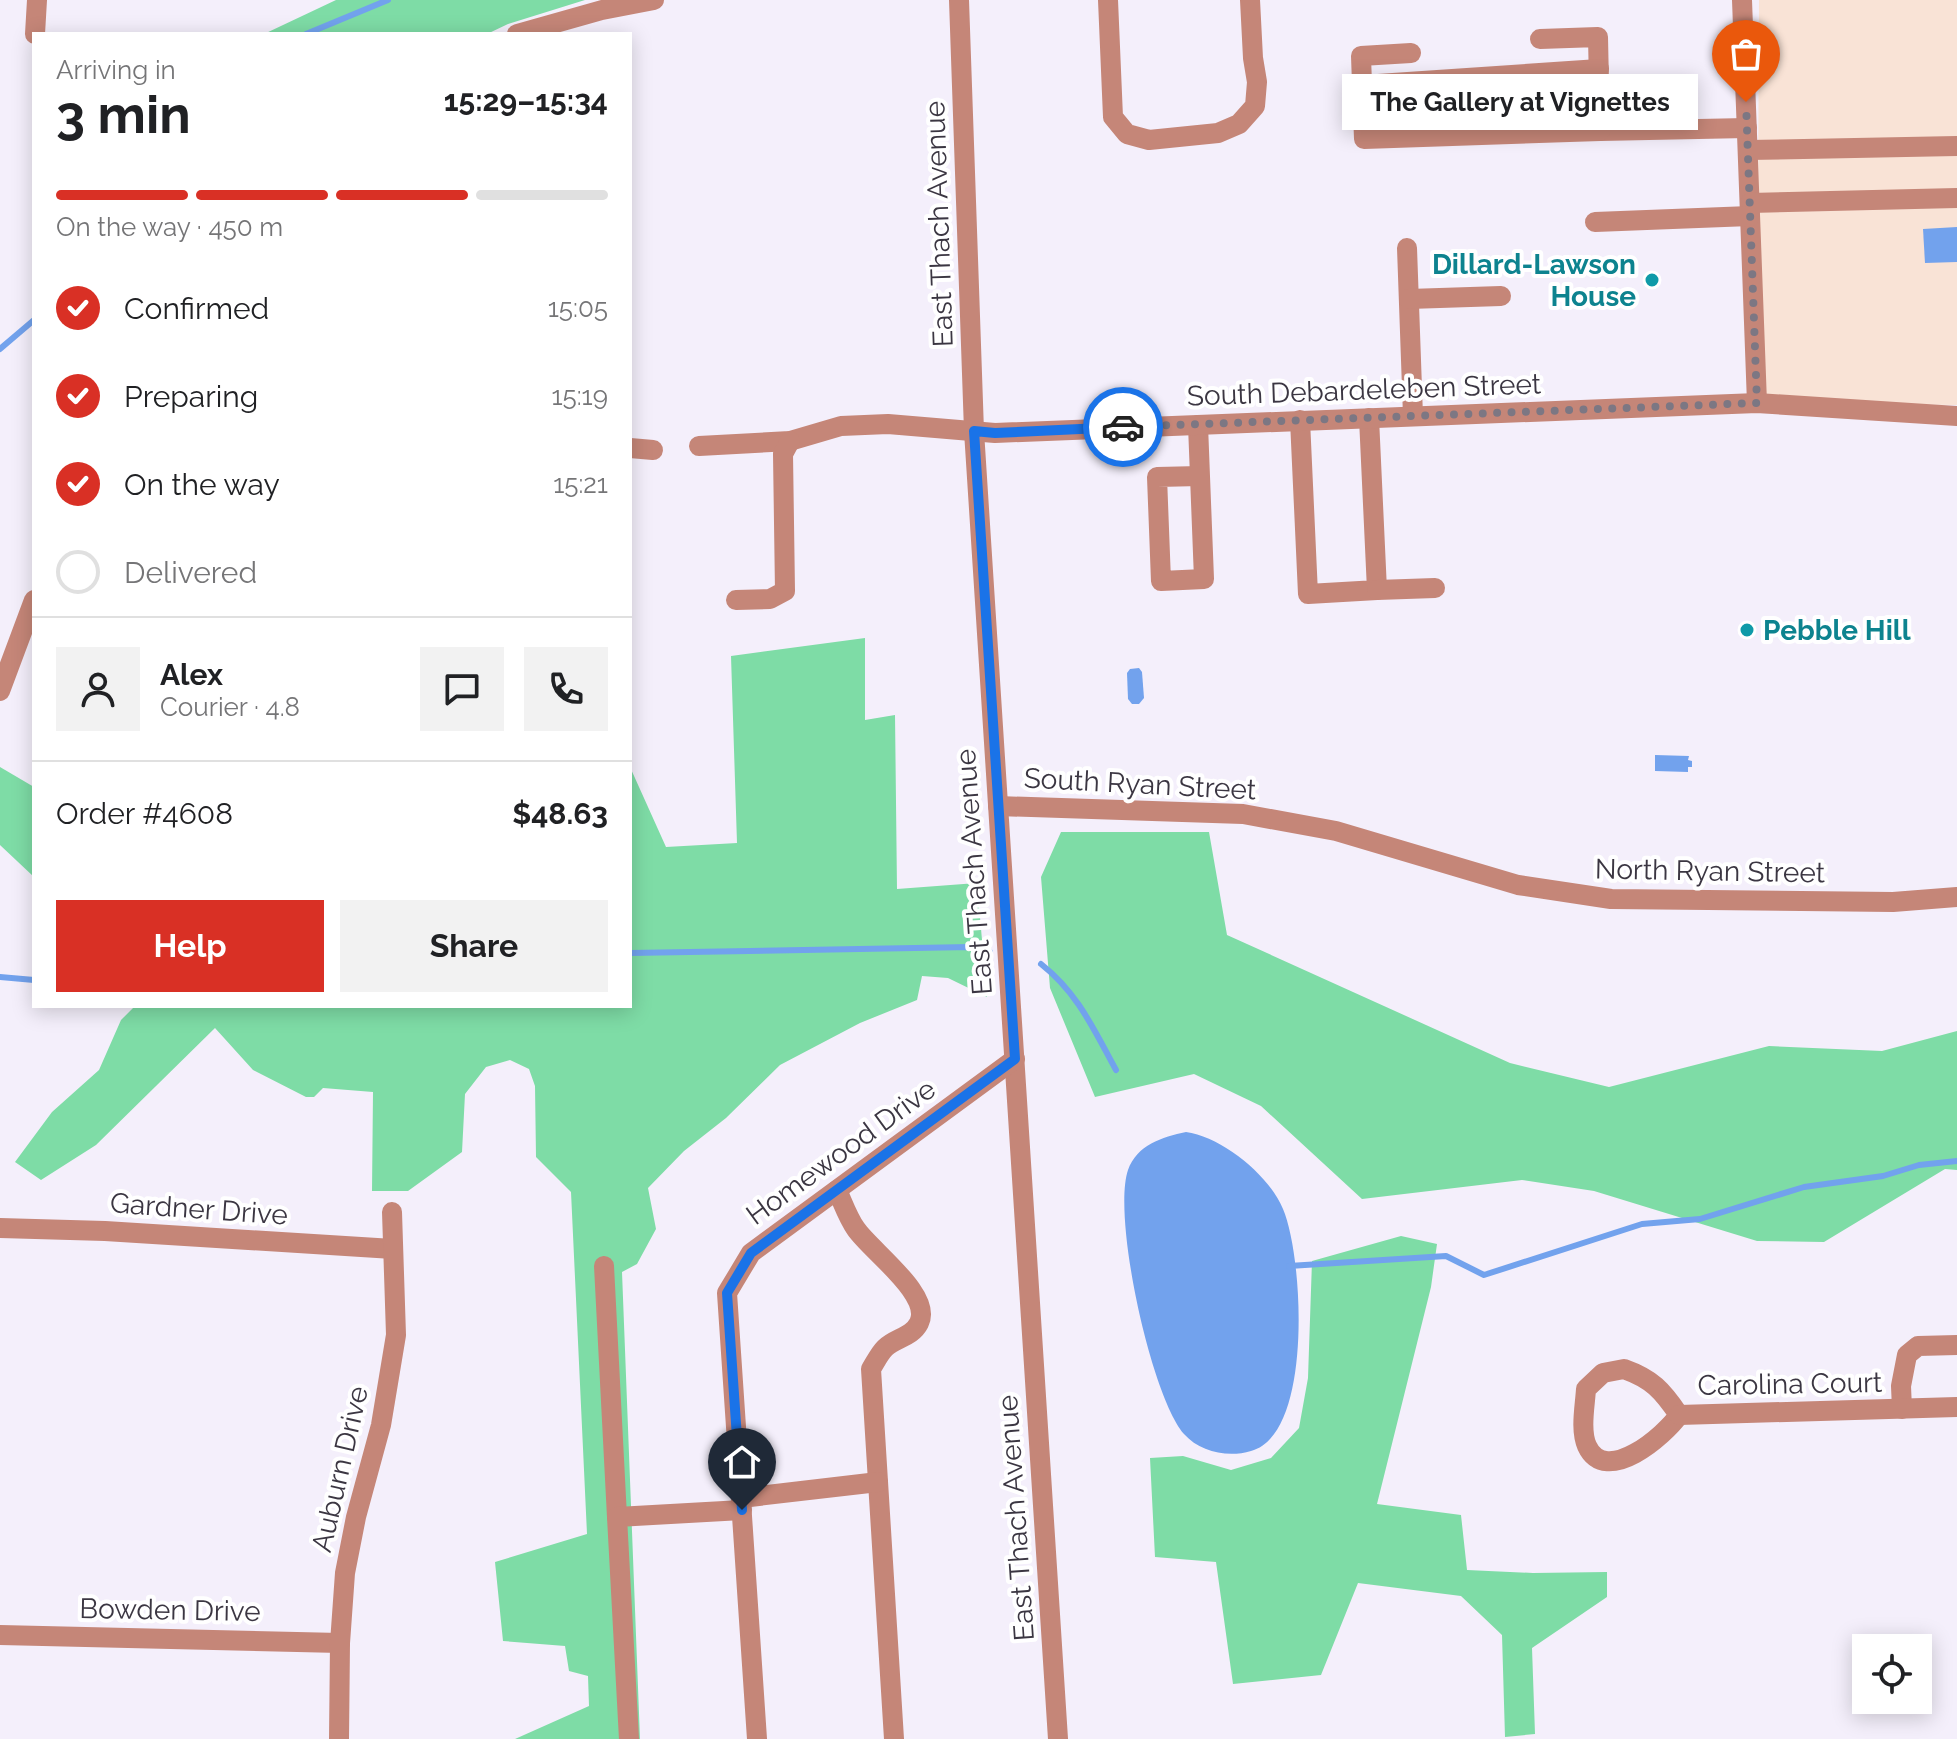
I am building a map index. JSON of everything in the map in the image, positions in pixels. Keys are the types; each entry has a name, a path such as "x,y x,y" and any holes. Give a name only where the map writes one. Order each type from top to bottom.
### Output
{"street":[{"path":"35,32 37,0"},
{"path":"524,32 602,10 654,0"},
{"name":"East Thach Avenue","path":"959,0 974,431 1058,1739"},
{"path":"1108,0 1113,117 1127,134 1149,140 1218,133 1239,124 1255,106 1257,82 1250,0"},
{"path":"1742,0 1757,403"},
{"path":"1540,39 1598,37 1600,131"},
{"path":"1411,53 1361,56 1364,139 1747,128"},
{"path":"1363,85 1599,69"},
{"path":"1748,150 1957,146"},
{"path":"1595,222 1957,198"},
{"path":"1407,248 1413,416"},
{"path":"1409,299 1501,296"},
{"name":"South Debardeleben Street","path":"974,431 995,433 1757,403 1957,416"},
{"path":"1369,418 1377,590"},
{"path":"1300,420 1308,594 1435,588"},
{"path":"699,446 790,441 841,426 888,424 974,431"},
{"path":"1198,425 1200,476 1204,579 1161,581 1157,477 1200,476"},
{"path":"736,600 770,599 785,591 783,454 790,441"},
{"path":"632,448 653,450"},
{"path":"0,691 25,654 32,612"},
{"name":"South Ryan Street","path":"998,806 1243,814 1336,831 1464,869"},
{"name":"North Ryan Street","path":"1464,869 1518,885 1611,899 1893,902 1957,897"},
{"name":"Homewood Drive","path":"757,1739 727,1293 751,1253 1015,1059"},
{"path":"837,1190 855,1228 912,1288 920,1303 921,1320 911,1333 885,1348 871,1369 894,1739"},
{"name":"Auburn Drive","path":"339,1739 340,1643 345,1573 356,1517 381,1425 396,1335 392,1212"},
{"name":"Gardner Drive","path":"0,1228 105,1231 393,1249"},
{"path":"604,1266 629,1739"},
{"name":"Carolina Court","path":"1902,1409 1901,1386 1907,1355 1918,1346 1957,1345"},
{"name":"Carolina Court","path":"1624,1369 1648,1378 1679,1415 1670,1428 1632,1455 1611,1462 1596,1458 1587,1446 1583,1421 1586,1389 1603,1373 1624,1369"},
{"name":"Carolina Court","path":"1679,1415 1957,1407"},
{"path":"617,1517 741,1504 878,1482"},
{"name":"Bowden Drive","path":"0,1635 340,1643"}],"shaded area":[{"path":"1759,0 1957,0 1957,405 1757,403"}],"green space":[{"path":"336,0 585,0 491,32 268,32"},
{"path":"865,638 865,720 895,715 897,889 977,883 987,997 948,978 922,976 917,1000 860,1023 780,1065 726,1118 684,1151 648,1188 656,1229 637,1264 622,1272 640,1739 515,1739 589,1706 588,1676 569,1671 565,1646 503,1641 495,1562 587,1534 571,1192 536,1157 535,1086 529,1069 510,1060 486,1067 465,1094 462,1152 408,1191 372,1191 373,1092 323,1088 314,1097 306,1097 253,1070 215,1028 96,1145 41,1180 15,1162 52,1112 99,1070 121,1020 133,1008 632,1008 632,771 666,847 737,843 731,656"},
{"path":"0,767 32,786 32,875 0,845"},
{"path":"1061,832 1209,832 1227,935 1510,1063 1609,1087 1769,1046 1882,1051 1957,1031 1957,1170 1945,1169 1824,1242 1757,1241 1594,1191 1522,1180 1362,1199 1261,1106 1194,1074 1095,1097 1050,988 1041,877"},
{"path":"1401,1236 1437,1244 1431,1287 1377,1504 1461,1515 1467,1570 1607,1572 1607,1597 1532,1648 1535,1734 1505,1737 1502,1635 1461,1596 1358,1583 1321,1675 1233,1684 1216,1562 1155,1557 1150,1458 1183,1456 1231,1470 1271,1458 1299,1428 1308,1378 1312,1261"}],"water":[{"path":"1957,227 1957,262 1925,263 1923,229"},
{"path":"1139,668 1144,698 1139,704 1132,704 1128,699 1127,673 1130,669"},
{"path":"1655,755 1689,756 1692,767 1688,767 1688,772 1655,771"},
{"path":"1186,1132 1214,1141 1256,1171 1276,1196 1290,1232 1298,1301 1294,1379 1285,1412 1271,1438 1242,1453 1215,1452 1198,1445 1184,1434 1171,1414 1148,1346 1130,1264 1124,1193 1128,1170 1144,1148"}],"waterway":[{"path":"311,32 388,0"},
{"path":"0,349 32,322"},
{"path":"632,953 970,947 990,952"},
{"path":"1041,964 1075,1000 1116,1070"},
{"path":"0,977 32,980"},
{"path":"1289,1266 1446,1256 1484,1275 1642,1224 1700,1219 1804,1187 1883,1176 1919,1165 1957,1161"}],"way so far":[{"path":"1123,427 1757,403 1746,102"}],"place":[{"name":"The Gallery at Vignettes","path":"1746,102"},
{"name":"Dillard-Lawson House","path":"1652,280"},
{"name":"Pebble Hill","path":"1747,630"}],"route":[{"path":"742,1510 727,1293 751,1253 1015,1059 974,431 995,433 1123,427"}]}
